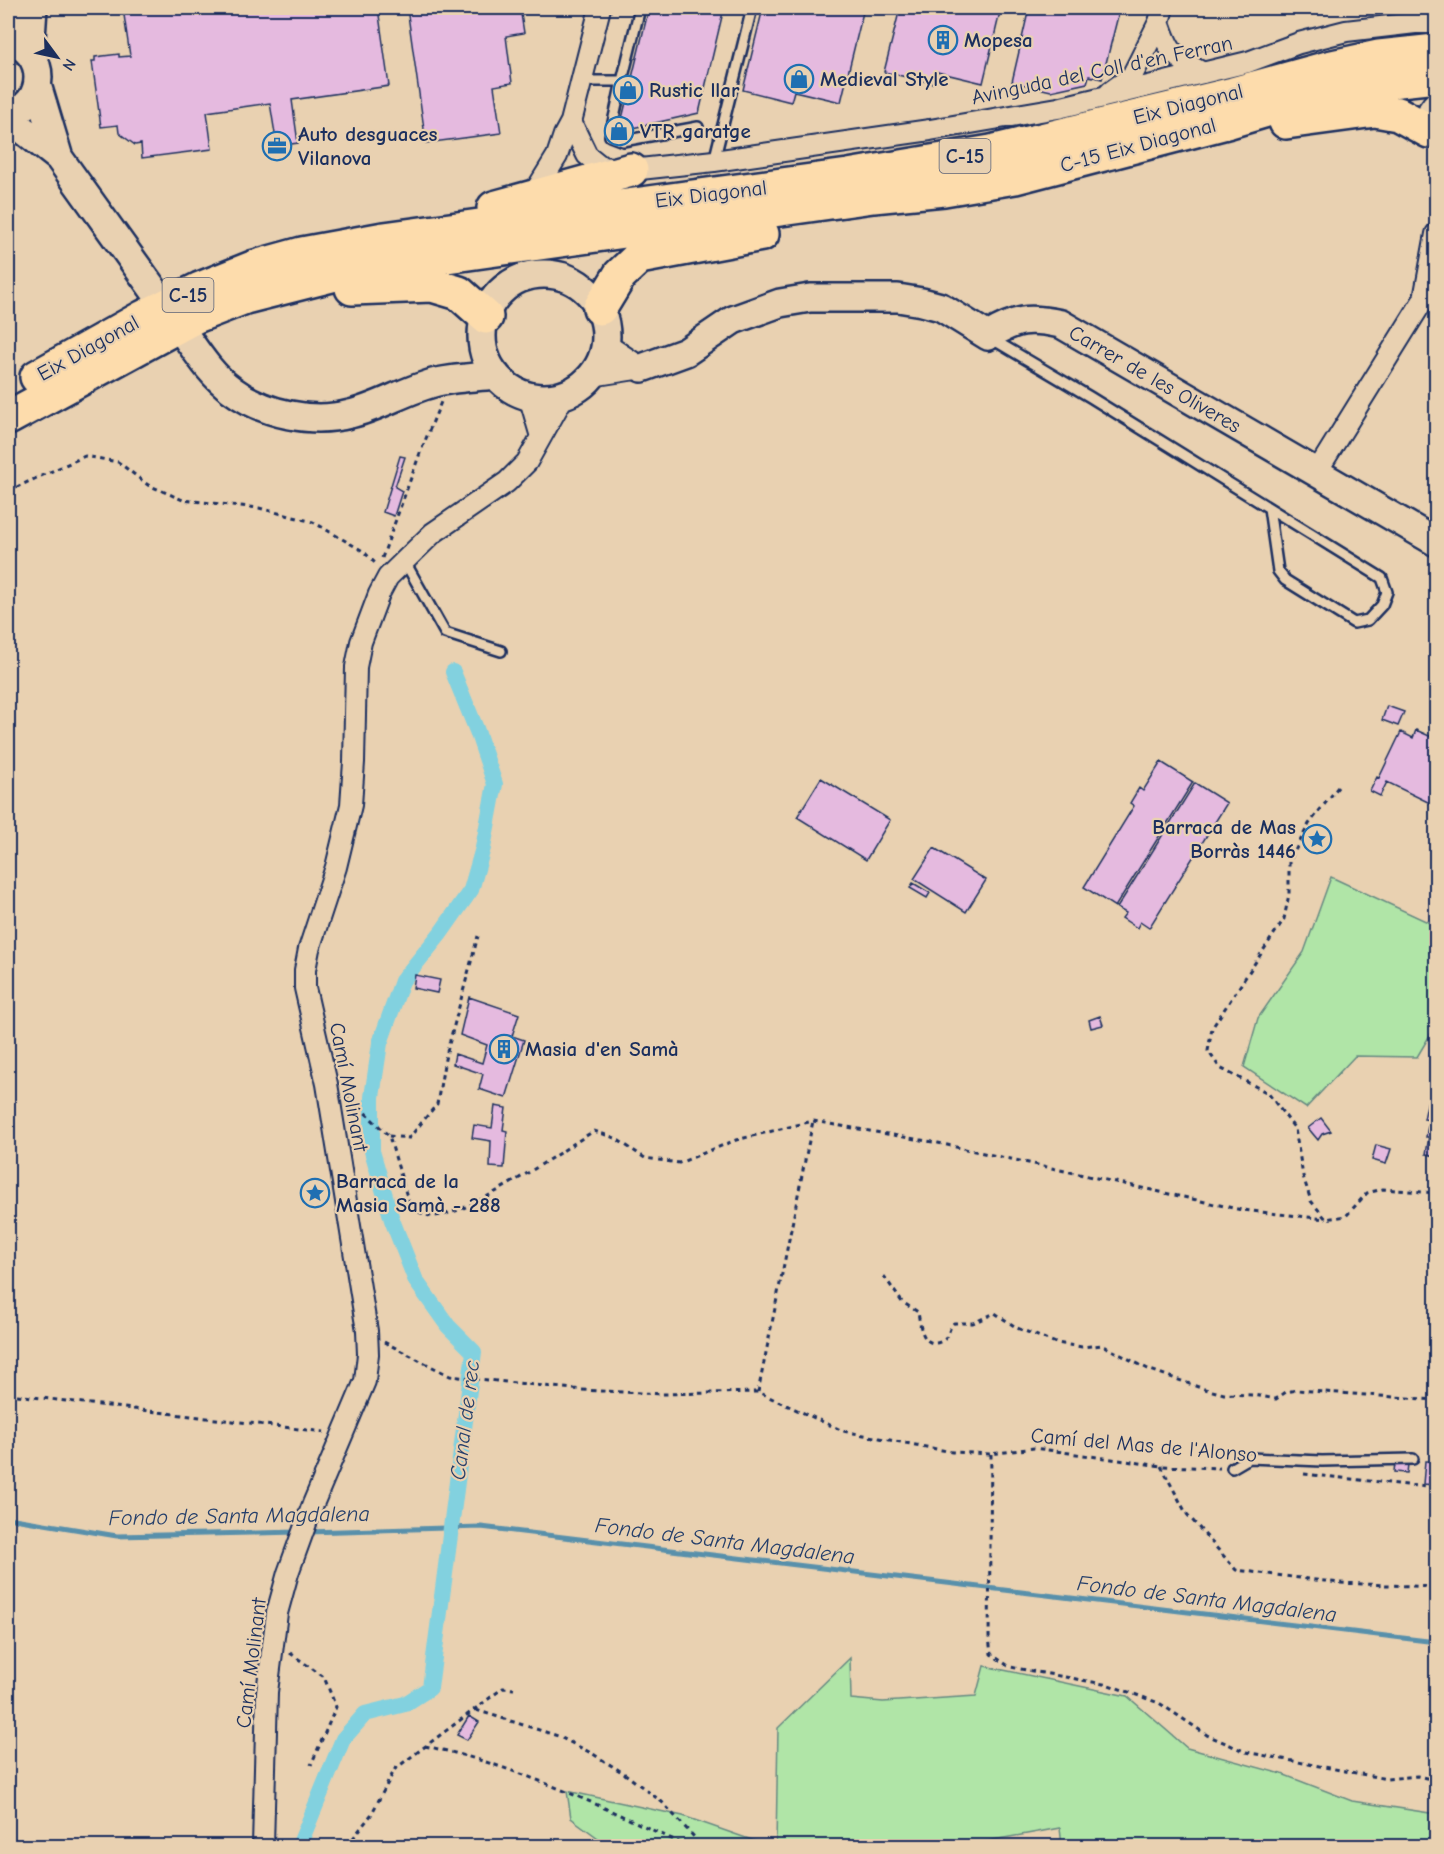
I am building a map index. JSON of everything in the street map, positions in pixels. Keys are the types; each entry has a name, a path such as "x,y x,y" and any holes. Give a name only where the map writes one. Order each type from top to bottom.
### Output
{"highway":[{"name":"Eix Diagonal","path":"8,393 144,317 200,289 255,267 302,254 439,231 849,176 991,152 1233,94 1328,68 1378,57 1437,51"},
{"name":"C-15 Eix Diagonal","path":"873,196 944,189 1026,174 1230,121 1334,90 1437,76"},
{"path":"1230,121 1280,123 1375,110 1398,114 1435,129"},
{"path":"439,231 455,216 631,170"},
{"name":"C-15","path":"600,308 620,275 639,257 931,201 944,189"},
{"name":"Eix Diagonal","path":"292,284 355,269 873,196"},
{"path":"292,284 316,291 432,285 459,293 484,331"},
{"name":"C-15","path":"8,418 196,316 229,303 292,284"}],"street":[{"path":"8,21 19,8"},
{"path":"33,8 19,48 38,70 38,88 59,158"},
{"path":"533,195 557,156 571,122 600,8"},
{"path":"1161,15 1166,43 1177,58 1203,73"},
{"path":"1101,99 1132,76 1161,15"},
{"name":"Avinguda del Coll d'en Ferran","path":"571,122 587,155 602,167 631,170 714,161 930,130 1101,99 1248,62 1299,43 1346,31 1415,23 1437,23"},
{"path":"8,112 25,106 38,88"},
{"path":"8,118 59,158 161,300"},
{"path":"1316,473 1430,303 1437,234"},
{"path":"540,274 558,275 575,282 590,293 600,308 606,326 606,344 601,361 591,376 575,390 547,398 529,396 511,388 496,375 487,361 484,331 494,300 506,287 522,278 540,274"},
{"path":"591,376 642,368 686,352 734,320 780,303 810,298 898,298 922,302 940,308 988,336"},
{"name":"Carrer de les Oliveres","path":"988,336 1011,323 1040,320 1061,324 1437,542"},
{"path":"436,390 440,375 484,331"},
{"path":"182,332 212,371 231,390 254,404 296,416 321,418 350,414 496,375"},
{"path":"606,344 642,368"},
{"name":"Camí Molinant","path":"263,1846 267,1692 277,1613 288,1573 313,1504 365,1381 368,1354 368,1331 324,1072 305,988 305,970 309,949 336,867 351,805 356,667 361,642 388,577 433,533 507,482 527,462 565,394"},
{"path":"529,396 541,437"}],"lane":[{"path":"640,8 610,136 623,141 699,127"},
{"path":"714,161 752,8"},
{"path":"583,81 622,81"},
{"path":"988,336 1090,397 1382,578 1387,592 1382,605 1368,620 1354,622 1285,580 1278,571 1269,508"},
{"path":"405,562 445,633 501,651"},
{"path":"1232,1468 1249,1458 1322,1461 1413,1459"}],"path":[{"path":"388,577 381,558 393,531 420,453 441,405 436,390"},
{"path":"8,491 85,456 118,462 148,485 183,500 259,508 313,522 363,551 388,577"},
{"path":"1326,1219 1311,1201 1303,1176 1295,1129 1268,1093 1220,1068 1208,1051 1212,1028 1284,919 1289,894 1289,862 1309,824 1338,787"},
{"path":"389,1136 409,1137 437,1104 445,1059 478,936"},
{"path":"324,1072 389,1136 410,1207 430,1216 454,1213 514,1181 594,1131 615,1138 645,1158 679,1163 736,1140 813,1121 938,1143 1242,1210 1326,1219 1346,1216 1367,1193 1383,1189 1437,1193"},
{"path":"758,1392 813,1121"},
{"path":"884,1276 902,1302 918,1312 924,1338 930,1342 938,1343 945,1339 954,1323 973,1323 995,1313 1017,1328 1056,1343 1082,1347 1102,1344 1148,1369 1224,1394 1267,1397 1276,1400 1286,1392 1297,1390 1437,1400"},
{"name":"Camí del Mas de l'Alonso","path":"368,1331 450,1376 593,1390 662,1394 758,1392 843,1431 952,1452 991,1454 1034,1448 1161,1466 1232,1468"},
{"path":"8,1394 343,1435"},
{"path":"991,1454 988,1637 991,1654 1010,1667 1109,1685 1159,1703 1207,1734 1246,1752 1388,1779 1417,1776 1437,1780"},
{"path":"1161,1466 1186,1513 1236,1570 1340,1582 1437,1587"},
{"path":"1296,1474 1437,1488"},
{"path":"274,1641 324,1677 336,1707 311,1766"},
{"path":"347,1846 371,1815 395,1769 503,1688 514,1689"},
{"path":"476,1710 558,1737 593,1754 625,1774 662,1802 695,1838 696,1846"},
{"path":"425,1746 463,1754 555,1788 687,1846"}],"green space":[{"path":"1331,877 1432,924 1436,914 1436,1025 1417,1057 1355,1056 1306,1108 1244,1067 1258,1018 1304,952"},
{"path":"850,1658 851,1699 883,1702 976,1696 984,1666 1127,1696 1187,1748 1282,1774 1352,1801 1436,1814 1436,1846 1062,1846 1060,1828 982,1842 982,1846 776,1846 778,1728"},
{"path":"567,1791 683,1816 769,1846 609,1846 571,1818"}],"building":[{"path":"123,8 378,8 389,86 292,100 298,143 277,146 270,103 207,112 212,149 142,158 141,144 135,145 119,133 118,125 101,127 92,61 95,61 95,57 119,54 119,57 130,56"},
{"path":"407,8 520,8 524,33 506,36 512,83 494,86 501,133 426,143"},
{"path":"649,8 724,8 699,113 619,131"},
{"path":"763,8 864,8 841,102 794,91 791,102 743,90"},
{"name":"Mopesa","path":"900,8 1001,8 983,83 937,72 933,83 884,72"},
{"path":"1029,8 1120,8 1102,79 1089,76 1087,83 1051,91 1012,82"},
{"path":"400,456 405,457 395,487 402,491 394,516 383,512"},
{"path":"1387,706 1404,712 1398,726 1382,720"},
{"path":"1416,730 1436,739 1436,806 1387,782 1380,796 1370,791 1377,777 1379,778 1401,732 1413,738"},
{"path":"1161,762 1193,782 1115,907 1084,887 1134,806 1130,803 1139,788 1143,791"},
{"path":"821,778 890,820 866,860 797,817"},
{"path":"1195,783 1227,803 1149,928 1140,922 1137,928 1122,918 1126,913 1117,908"},
{"path":"934,848 986,880 966,912 914,879"},
{"path":"913,883 930,893 927,898 910,888"},
{"path":"415,975 440,980 437,993 413,988"},
{"name":"Masia d'en Samà","path":"469,997 519,1014 512,1036 524,1040 506,1098 479,1089 483,1074 453,1064 455,1054 482,1063 487,1045 460,1035"},
{"path":"1100,1016 1103,1025 1091,1028 1089,1020"},
{"path":"1428,1100 1436,1102 1436,1156 1426,1154 1429,1137 1426,1137 1432,1120 1424,1119"},
{"path":"495,1106 506,1108 503,1130 507,1131 504,1168 490,1167 491,1141 472,1138 474,1125 492,1128"},
{"path":"1321,1118 1331,1131 1322,1134 1318,1140 1308,1128"},
{"path":"1376,1145 1391,1149 1386,1164 1372,1160"},
{"path":"1425,1461 1436,1461 1436,1485 1423,1484"},
{"path":"1395,1462 1408,1464 1407,1473 1394,1472"},
{"path":"1430,1502 1436,1502 1436,1518 1430,1518"},
{"path":"469,1716 479,1722 467,1740 457,1735"}],"waterway":[{"name":"Canal de rec","path":"299,1846 343,1739 365,1714 405,1704 430,1688 474,1352 448,1326 416,1281 392,1220 372,1151 372,1097 380,1043 402,981 440,934 471,890 483,848 495,784 453,672"},
{"name":"Fondo de Santa Magdalena","path":"8,1518 117,1536 298,1532"},
{"name":"Fondo de Santa Magdalena","path":"308,1532 481,1527 1436,1642"}],"place":[{"name":"Mopesa","path":"943,40"},
{"name":"Medieval Style","path":"799,79"},
{"name":"Rustic llar","path":"628,90"},
{"name":"VTR garatge","path":"619,131"},
{"name":"Auto desguaces Vilanova","path":"277,146"},
{"name":"Barraca de Mas Borràs 1446","path":"1317,839"},
{"name":"Masia d'en Samà","path":"504,1049"},
{"name":"Barraca de la Masia Samà - 288","path":"315,1193"}]}
